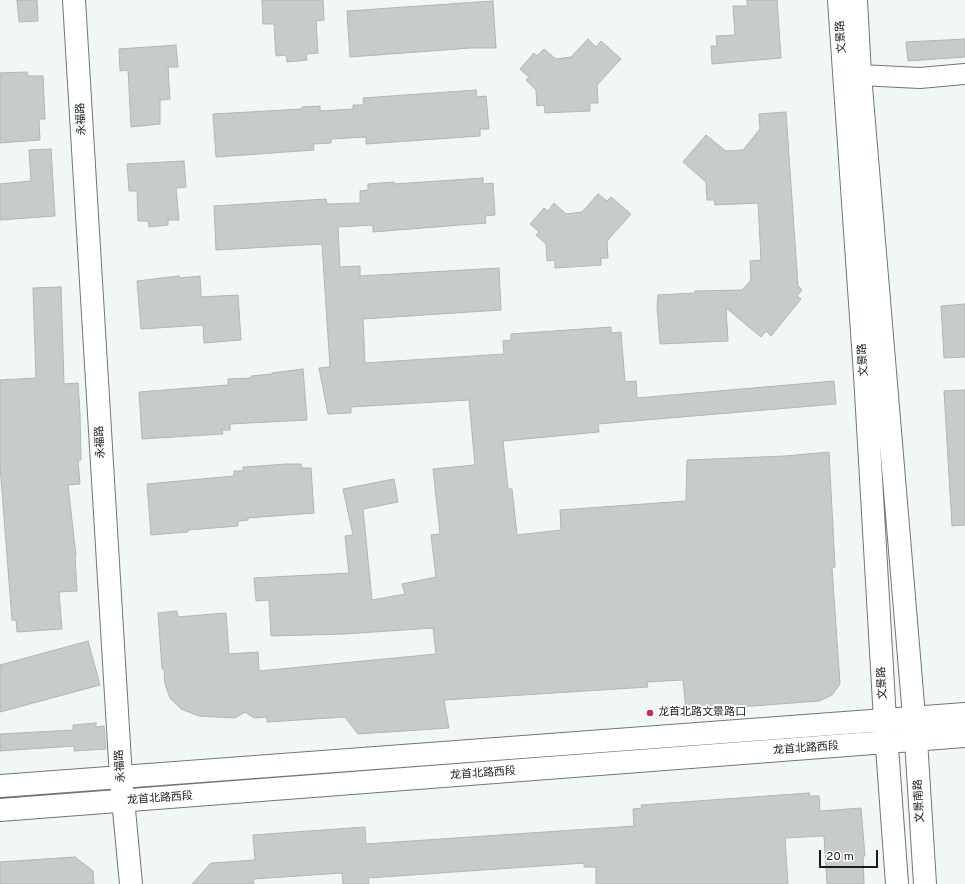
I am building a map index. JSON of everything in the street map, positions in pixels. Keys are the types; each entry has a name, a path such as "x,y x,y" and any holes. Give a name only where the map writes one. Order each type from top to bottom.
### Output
{"street":[{"name":"永福路","path":"74,0 121,778 131,884"},
{"name":"文景路","path":"839,0 865,383 885,720"},
{"name":"文景路","path":"856,0 860,75 914,718"},
{"path":"860,75 920,78 965,74"},
{"name":"龙首北路西段","path":"0,786 965,714"},
{"name":"文景南路","path":"914,718 925,884"},
{"path":"885,720 897,884"},
{"name":"龙首北路西段","path":"0,810 965,736"}],"building":[{"path":"17,0 37,0 38,21 19,22"},
{"path":"262,0 323,0 324,20 316,21 318,53 306,54 307,60 287,62 286,55 276,56 274,24 263,24"},
{"path":"747,0 777,0 781,58 712,64 711,46 717,46 716,36 735,35 733,6 747,6"},
{"path":"493,1 496,48 471,48 350,57 347,11"},
{"path":"588,39 596,47 601,41 621,59 597,85 598,103 590,103 590,111 545,113 544,105 537,106 536,90 526,80 529,77 520,69 534,53 537,56 544,49 556,59 571,57"},
{"path":"965,39 965,57 908,61 906,42"},
{"path":"176,45 178,67 168,67 170,99 160,100 160,124 131,127 128,70 120,71 119,49"},
{"path":"27,72 28,76 43,76 45,119 39,119 40,140 0,143 0,73"},
{"path":"476,90 477,97 486,96 489,129 480,129 480,136 366,144 366,137 331,139 331,143 313,144 314,150 216,157 213,114 302,109 302,107 320,106 320,111 353,109 353,105 364,105 363,98"},
{"path":"786,112 798,286 802,290 797,296 801,299 771,336 766,331 761,337 726,308 728,341 660,344 657,307 658,295 695,293 695,291 742,290 751,280 750,261 761,260 758,203 715,205 714,200 707,200 706,182 683,162 706,135 726,151 743,150 760,129 759,114"},
{"path":"51,149 55,216 0,220 0,184 31,181 29,150"},
{"path":"184,161 186,187 176,188 179,220 168,220 168,225 149,227 148,221 138,221 137,191 129,191 127,164"},
{"path":"483,178 483,184 493,183 495,215 485,216 486,223 373,232 373,225 338,227 340,267 360,266 360,276 499,268 501,310 363,319 365,363 504,354 503,341 511,340 511,334 611,327 611,333 621,332 625,382 636,381 637,398 834,381 836,404 598,424 599,432 503,441 508,489 512,489 517,535 561,530 560,510 686,501 687,460 785,456 829,452 835,567 832,568 840,684 832,695 819,701 686,711 683,680 647,682 648,687 444,700 449,728 358,734 345,717 267,722 267,717 254,718 245,712 235,718 199,716 181,709 170,698 165,684 164,669 162,669 158,613 177,611 178,617 226,613 229,654 258,652 259,671 436,654 433,628 345,634 271,636 269,600 256,601 254,578 349,573 345,536 353,535 343,489 394,479 398,502 363,509 372,600 405,594 402,584 436,577 431,535 440,534 433,469 475,465 469,400 351,407 351,413 328,414 319,368 330,367 322,244 216,250 214,206 326,199 327,204 360,203 360,191 368,190 368,184 394,182 394,184"},
{"path":"598,194 607,201 611,197 631,214 607,241 608,258 601,258 601,265 555,268 555,260 547,261 546,244 536,235 539,232 530,224 544,208 548,211 554,203 566,214 582,212"},
{"path":"179,276 179,278 200,276 201,297 238,295 241,340 204,343 203,325 141,329 137,281"},
{"path":"61,287 64,384 78,383 80,414 81,460 78,460 80,484 68,485 76,556 77,591 59,592 62,629 17,632 16,620 12,620 0,466 0,380 36,378 33,288"},
{"path":"965,304 965,357 944,358 941,306"},
{"path":"303,369 307,420 230,424 230,430 222,430 223,434 142,439 139,392 228,385 228,379 251,378 251,376"},
{"path":"965,390 965,525 952,526 944,391"},
{"path":"301,464 302,468 311,468 314,513 248,518 248,520 238,521 238,526 151,535 147,484 234,476 234,471 243,471 243,467"},
{"path":"88,641 100,685 0,712 0,665"},
{"path":"96,723 96,727 104,726 106,749 74,751 74,746 0,751 0,734 73,730 73,725"},
{"path":"809,793 810,796 819,796 820,811 861,808 865,856 863,856 864,884 827,884 824,836 785,838 788,884 596,884 596,867 584,867 584,863 368,878 369,884 343,884 342,873 253,879 254,884 192,884 211,863 255,860 253,835 365,827 366,844 634,826 633,809 642,808 641,805"},
{"path":"75,857 93,871 94,884 0,884 0,862"}],"place":[{"name":"龙首北路文景路口","path":"650,713"}]}
